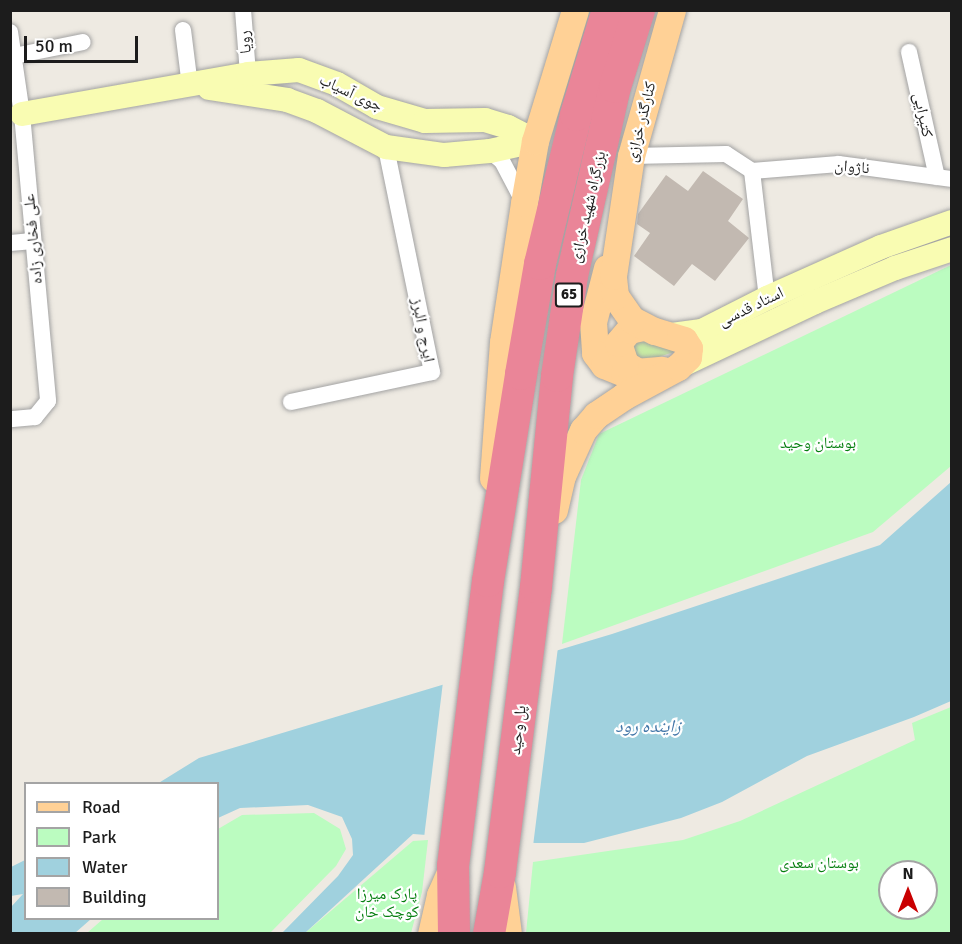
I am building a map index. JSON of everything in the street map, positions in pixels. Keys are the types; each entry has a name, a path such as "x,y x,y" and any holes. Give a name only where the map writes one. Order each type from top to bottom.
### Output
{"highway":[{"path":"576,115 573,87 596,10"},
{"name":"بزرگراه شهید خرازی","path":"489,581 540,264 576,115 608,10"},
{"name":"بزرگراه شهید خرازی","path":"536,587 557,376 572,276 615,87 639,10"},
{"name":"65","path":"454,933 453,866 489,581"},
{"name":"پل وحید","path":"500,872 536,587"},
{"name":"65","path":"489,933 500,872"}],"main road":[{"path":"489,581 495,422 503,342 535,141 575,10"},
{"name":"کنارگذر خرازی","path":"617,236 631,156 672,10"},
{"path":"617,236 599,292 592,339 595,353 604,365 624,373 678,367"},
{"name":"استاد قدسی","path":"617,236 613,276 615,296 632,320 643,327 672,335"},
{"path":"640,373 625,364 618,343 629,330 643,327"},
{"path":"536,587 562,476 583,430 596,415 624,396 678,367 688,357 689,348 684,340 672,335"},
{"path":"431,933 440,895 453,866"},
{"path":"500,872 508,933"}],"street":[{"name":"رویا","path":"243,10 248,74"},
{"path":"183,30 190,86"},
{"name":"علی فخاری زاده","path":"10,32 48,401 36,417 10,419"},
{"path":"14,56 83,42"},
{"name":"کتیرایی","path":"909,52 944,178"},
{"name":"جوی آسیاب","path":"17,104 190,86 248,74 299,70 337,84 377,107 425,121 485,120 508,127 535,141"},
{"name":"جوی آسیاب","path":"190,86 287,99 317,111 386,147 444,155 490,151 535,141"},
{"name":"ایرج و البرز","path":"291,402 432,372 386,147"},
{"path":"490,151 502,161 524,203"},
{"path":"631,156 726,154 752,171 766,298"},
{"name":"ناژوان","path":"752,171 840,164 944,178"},
{"name":"استاد قدسی","path":"672,335 702,331 766,298 881,247 951,222"},
{"path":"10,243 33,241"},
{"name":"استاد قدسی","path":"678,367 815,302 895,268 951,249"}],"green space":[{"name":"بوستان وحید","path":"951,265 951,466 873,532 562,644 581,480 599,434"},
{"path":"635,339 670,345 674,352 649,360 638,357 632,352"},
{"name":"بوستان سعدی","path":"951,707 951,933 526,933 533,862 683,840 740,821 915,740 912,723"},
{"path":"314,813 340,829 346,849 336,866 270,933 87,933 102,920 219,920 219,828 242,815"},
{"name":"پارک میرزا کوچک خان","path":"428,840 422,892 411,933 305,933 413,841"}],"water":[{"name":"زاینده رود","path":"951,482 951,701 807,756 722,802 681,818 584,843 535,843 413,834 305,933 282,933 338,876 353,855 352,839 342,817 308,805 240,808 219,818 219,782 160,782 199,758 612,634 880,545"},
{"path":"24,860 24,920 90,920 75,933 11,933 11,907 23,894 11,896 11,867"}],"pier":[{"path":"558,647 533,846 424,838 443,682"}],"building":[{"path":"703,171 743,199 728,221 749,238 715,281 692,264 674,286 634,256 650,233 637,224 638,214 666,175 688,191"}]}
